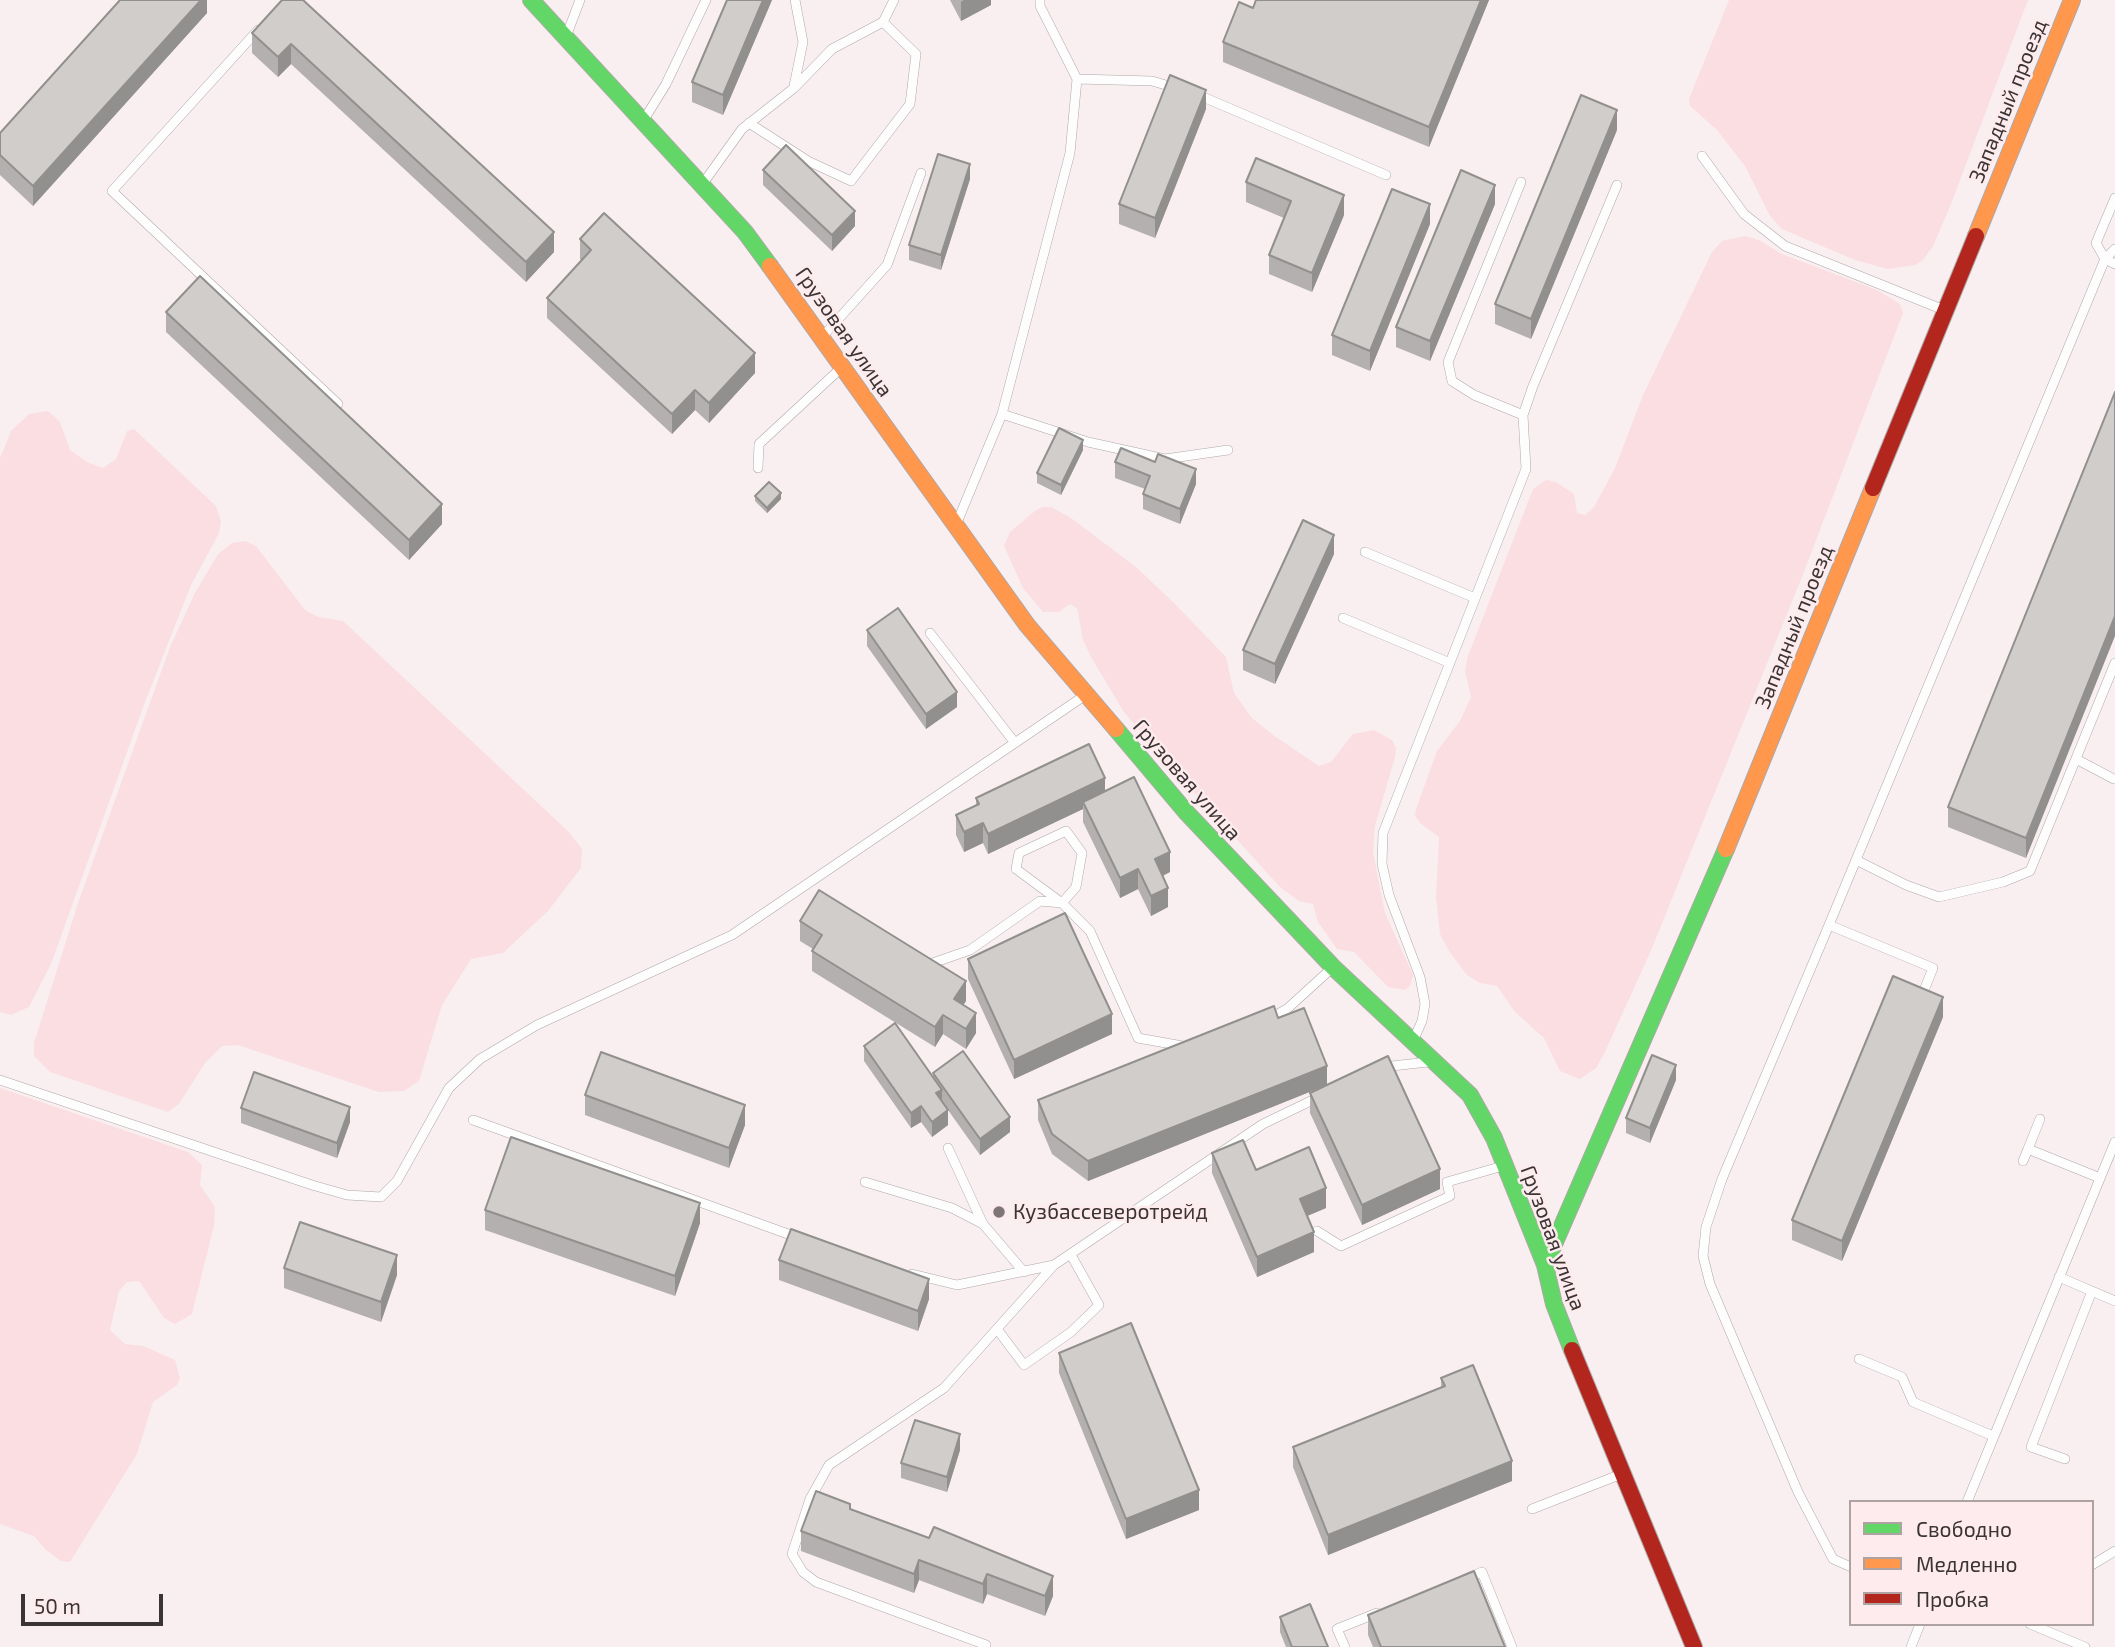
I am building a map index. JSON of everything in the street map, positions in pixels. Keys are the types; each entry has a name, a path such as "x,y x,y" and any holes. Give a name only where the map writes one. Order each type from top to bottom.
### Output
{"main road":[{"name":"Грузовая улица","path":"531,0 645,120 762,254 1027,625 1186,812 1333,967 1437,1061 1479,1108 1545,1265 1554,1304 1694,1647"},
{"name":"Западный проезд","path":"1545,1265 1691,935 2072,0"}],"lane":[{"path":"566,36 580,0"},
{"path":"645,120 666,84 706,0"},
{"path":"794,88 803,42 795,0"},
{"path":"703,184 749,124 794,88 832,49 883,22 894,0"},
{"path":"956,525 982,470 1002,414 1070,153 1077,79 1040,6 1040,0"},
{"path":"267,20 112,191 338,404"},
{"path":"749,124 808,161 851,181 910,104 916,54 883,22"},
{"path":"1077,79 1152,81 1188,91 1386,174"},
{"path":"1702,156 1744,214 1785,246 1945,310"},
{"path":"823,336 887,265 921,173"},
{"path":"1521,182 1448,362 1452,382 1474,395 1523,415"},
{"path":"1413,1041 1422,1021 1425,1003 1420,977 1389,895 1382,864 1383,833 1526,469 1523,415 1617,185"},
{"path":"2115,198 2096,243 2105,260 2115,264"},
{"path":"1849,1566 1833,1559 1798,1492 1710,1284 1703,1256 1706,1227 1722,1179 2105,260 2115,249"},
{"path":"758,468 759,444 842,368"},
{"path":"1002,414 1088,442 1165,459 1227,450"},
{"path":"1365,552 1475,598"},
{"path":"1343,618 1450,663"},
{"path":"930,633 1015,744"},
{"path":"1856,860 1906,885 1939,897 2003,882 2030,871 2115,663"},
{"path":"0,1080 323,1188 347,1195 382,1197 397,1181 449,1088 480,1059 537,1025 732,934 1086,695"},
{"path":"2076,759 2114,779"},
{"path":"1062,903 1076,887 1082,853 1066,831 1019,853 1016,869 1062,903 1090,931 1138,1038 1192,1048 1205,1044"},
{"path":"917,960 927,965 970,950 1040,901 1062,903"},
{"path":"1829,925 1933,968 1922,998"},
{"path":"1254,1028 1287,1009 1333,967"},
{"path":"1373,1071 1391,1064 1437,1061"},
{"path":"986,1645 816,1582 803,1572 792,1554 810,1499 829,1465 944,1388 1055,1265 1264,1124 1324,1094"},
{"path":"2023,1161 2040,1119"},
{"path":"473,1120 806,1241"},
{"path":"1968,1500 2115,1142"},
{"path":"948,1148 983,1224 1024,1272"},
{"path":"2028,1149 2100,1178"},
{"path":"1317,1231 1341,1246 1450,1196 1447,1182 1505,1166"},
{"path":"865,1182 952,1208 983,1224"},
{"path":"997,1329 1024,1365 1071,1332 1099,1305 1071,1255"},
{"path":"907,1273 957,1285 1055,1265"},
{"path":"2059,1277 2115,1301"},
{"path":"2065,1459 2031,1447 2091,1291"},
{"path":"1859,1359 1902,1377 1913,1402 1993,1436"},
{"path":"1532,1509 1624,1473"},
{"path":"2094,1564 2115,1551"},
{"path":"1458,1581 1482,1572 1512,1647"},
{"path":"1345,1647 1337,1629 1385,1610"},
{"path":"1911,1647 1919,1626"},
{"path":"2040,1626 2085,1647"}],"shaded area":[{"path":"1729,0 2028,0 1951,204 1933,246 1923,260 1915,265 1888,269 1855,260 1782,229 1770,216 1745,166 1717,130 1690,106 1689,99"},
{"path":"1745,236 1759,240 1782,254 1877,290 1900,304 1903,313 1802,577 1650,953 1604,1054 1596,1068 1580,1079 1560,1071 1544,1038 1515,1012 1497,986 1480,983 1467,975 1449,951 1440,934 1436,897 1439,837 1420,823 1415,816 1416,809 1437,751 1460,721 1471,697 1465,671 1468,656 1533,489 1546,480 1556,482 1574,494 1577,513 1585,515 1594,507 1615,468 1643,395 1712,252 1722,241"},
{"path":"48,411 60,422 70,450 87,462 103,468 116,459 127,431 134,429 216,506 221,521 219,533 191,585 145,702 51,964 29,1007 11,1015 0,1012 0,458 11,431 29,414"},
{"path":"1043,507 1051,507 1071,518 1136,567 1226,657 1234,693 1252,718 1319,766 1331,762 1353,734 1374,730 1392,740 1396,748 1395,757 1375,826 1373,852 1385,913 1413,975 1410,986 1405,990 1388,987 1354,952 1337,949 1318,922 1313,904 1299,901 1280,887 1161,756 1124,712 1091,657 1083,640 1077,608 1070,604 1059,612 1043,612 1023,588 1004,546 1010,532"},
{"path":"245,541 256,546 305,610 318,617 343,621 569,832 582,849 581,868 548,911 503,953 471,959 442,1005 419,1081 404,1091 379,1092 238,1045 222,1046 205,1063 179,1104 168,1112 50,1072 34,1056 34,1043 78,903 170,647 195,593 218,554 232,543"},
{"path":"0,1088 188,1152 202,1165 200,1185 215,1207 214,1226 192,1314 175,1324 164,1318 139,1281 127,1282 119,1291 110,1330 125,1344 143,1346 175,1360 180,1378 177,1385 153,1402 137,1454 70,1562 61,1561 46,1550 34,1536 0,1524"}],"building":[{"path":"120,0 201,0 33,186 0,155 0,133"},
{"path":"282,0 303,0 554,232 526,262 291,44 278,57 252,33"},
{"path":"727,0 763,0 723,95 692,82"},
{"path":"1256,0 1481,0 1429,127 1223,42 1239,2 1253,8"},
{"path":"1170,75 1206,90 1155,218 1119,204"},
{"path":"1581,95 1617,110 1531,319 1495,304"},
{"path":"786,145 855,211 832,235 763,170"},
{"path":"938,154 970,164 941,255 909,245"},
{"path":"1256,158 1344,195 1312,273 1269,255 1291,201 1246,182"},
{"path":"1461,170 1495,185 1430,341 1396,327"},
{"path":"1392,189 1430,204 1370,351 1332,335"},
{"path":"604,213 755,353 709,403 695,390 672,414 547,298 591,250 580,239"},
{"path":"200,276 442,504 409,540 166,312"},
{"path":"2115,392 2115,616 2026,838 1948,807"},
{"path":"1059,428 1083,440 1061,485 1037,473"},
{"path":"1121,448 1155,462 1158,454 1196,469 1180,509 1143,494 1150,476 1115,462"},
{"path":"769,482 781,493 767,508 755,496"},
{"path":"1303,520 1334,535 1275,664 1243,650"},
{"path":"898,608 957,692 926,714 867,630"},
{"path":"1089,744 1105,778 988,834 983,823 964,832 956,815 979,804 976,798"},
{"path":"1134,777 1170,852 1155,859 1168,888 1151,896 1138,869 1120,878 1083,802"},
{"path":"819,890 966,981 954,999 976,1013 966,1029 943,1015 935,1027 812,951 822,935 800,921"},
{"path":"1065,913 1112,1014 1014,1060 968,959"},
{"path":"1893,976 1943,997 1842,1241 1792,1220"},
{"path":"1274,1006 1278,1018 1304,1008 1327,1066 1088,1161 1052,1134 1038,1100"},
{"path":"895,1023 942,1090 936,1093 948,1110 932,1122 921,1106 911,1113 864,1046"},
{"path":"963,1051 1010,1117 980,1139 933,1073"},
{"path":"601,1052 745,1105 729,1148 585,1095"},
{"path":"1652,1055 1676,1065 1650,1128 1626,1118"},
{"path":"1388,1056 1440,1169 1362,1205 1310,1093"},
{"path":"254,1072 350,1107 337,1143 241,1108"},
{"path":"511,1137 700,1203 675,1276 485,1210"},
{"path":"1243,1140 1256,1170 1309,1147 1326,1188 1300,1199 1314,1232 1257,1257 1212,1153"},
{"path":"300,1222 397,1255 381,1302 284,1268"},
{"path":"791,1229 929,1279 918,1311 779,1260"},
{"path":"1131,1323 1199,1490 1126,1519 1059,1353"},
{"path":"1473,1365 1512,1461 1328,1535 1293,1447 1445,1386 1441,1378"},
{"path":"915,1420 960,1434 947,1477 901,1463"},
{"path":"816,1491 850,1504 850,1509 929,1538 934,1527 1053,1576 1045,1596 987,1574 983,1584 919,1560 914,1574 801,1531"},
{"path":"1474,1571 1505,1647 1381,1647 1368,1615"},
{"path":"1310,1604 1328,1647 1292,1647 1280,1617"}],"traffic: fast":[{"path":"531,0 745,232 770,266"},
{"path":"1116,729 1186,812 1333,967 1470,1095 1494,1138 1545,1265"},
{"path":"1572,1350 1554,1304 1545,1265 1726,849"}],"traffic: slow":[{"path":"1976,236 2072,0"},
{"path":"770,266 1027,625 1116,729"},
{"path":"1726,849 1873,488"}],"traffic: jam":[{"path":"1873,488 1976,236"},
{"path":"1572,1350 1694,1647"}],"place":[{"name":"Кузбассеверотрейд","path":"999,1212"}]}
